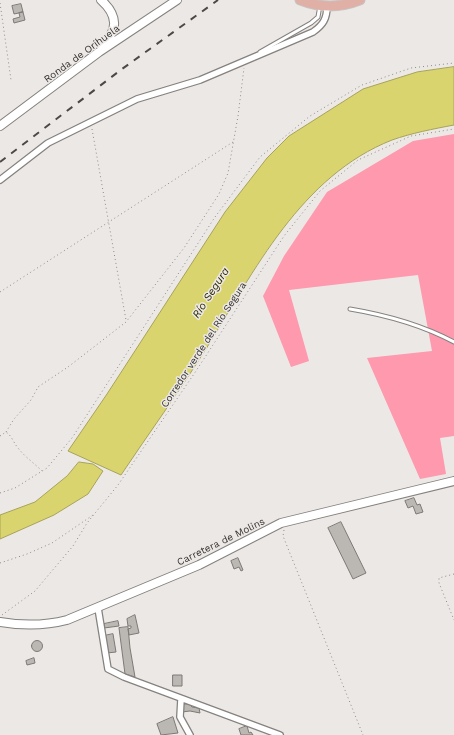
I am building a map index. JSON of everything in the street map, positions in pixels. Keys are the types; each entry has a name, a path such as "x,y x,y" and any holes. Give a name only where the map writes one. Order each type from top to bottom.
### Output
{"main road":[{"path":"300,0 322,6 342,5 360,0"},
{"path":"322,6 343,0"}],"street":[{"path":"3,124 24,102 111,36 114,28 114,22 110,12 101,0"},
{"name":"Ronda de Orihuela","path":"3,124 99,52 177,0"},
{"path":"0,180 48,143 137,99 200,80 244,63 319,28 326,19 322,6"},
{"name":"Carretera de Molins","path":"0,622 27,626 52,624 67,620 199,565 281,523 454,480"},
{"path":"98,608 108,669 124,677 280,735"},
{"path":"181,698 180,717 190,735"}],"lane":[{"path":"244,63 315,20 322,6"},
{"path":"350,309 384,315 406,321 454,342"}],"path":[{"path":"0,3 11,80"},
{"path":"0,493 15,488 47,468 72,438 215,217 260,157 310,116 362,85 411,68 454,62"},
{"path":"0,436 6,432 14,419 31,400 38,387 68,367 126,322 184,248 219,194 228,173 244,63"},
{"path":"91,122 126,322"},
{"name":"Corredor verde del Río Segura","path":"0,616 34,591 73,546 95,513 118,485 196,371 284,236 320,191 358,160 364,157 411,136 454,129"},
{"path":"0,292 108,221 233,142"},
{"path":"6,432 11,436 16,446 26,457 42,471"},
{"path":"0,563 27,554 52,543 95,513"},
{"path":"281,523 284,533 283,536 363,735"},
{"path":"454,574 439,578 439,583 454,620"}],"shaded area":[{"path":"454,134 454,436 440,438 446,474 420,479 367,358 432,351 418,275 289,290 309,361 291,367 263,296 284,256 327,192 413,141"}],"water":[{"name":"Río Segura","path":"454,67 454,125 415,133 392,140 360,156 331,177 306,201 262,258 196,365 121,475 68,451 107,394 225,212 267,158 289,136 363,89 417,72"},
{"path":"79,462 93,464 103,471 88,494 54,515 0,539 0,515 35,502 67,476"}],"building":[{"path":"21,4 23,12 14,14 12,6"},
{"path":"23,12 25,20 14,23 13,19 20,17 19,13"},
{"path":"414,498 417,505 420,504 423,512 416,514 413,506 408,508 405,501"},
{"path":"341,522 366,573 353,579 328,528"},
{"path":"238,558 243,570 241,571 239,567 234,569 231,561"},
{"path":"135,615 139,633 129,635 128,629 131,628 131,626 128,626 127,619"},
{"path":"118,621 119,626 104,628 104,624"},
{"path":"128,627 135,677 125,674 119,628"},
{"path":"113,634 116,652 107,653 104,636"},
{"path":"35,641 39,641 41,642 41,650 35,651 32,648 32,644"},
{"path":"34,658 35,663 27,665 26,661"},
{"path":"173,675 182,675 182,686 173,686"},
{"path":"189,704 192,707 199,708 200,713 190,711 182,712 181,705"},
{"path":"173,717 178,733 161,735 157,724"},
{"path":"247,726 249,733 251,732 253,735 241,735 239,729"}],"railway":[{"path":"0,162 122,69 218,0"}]}
